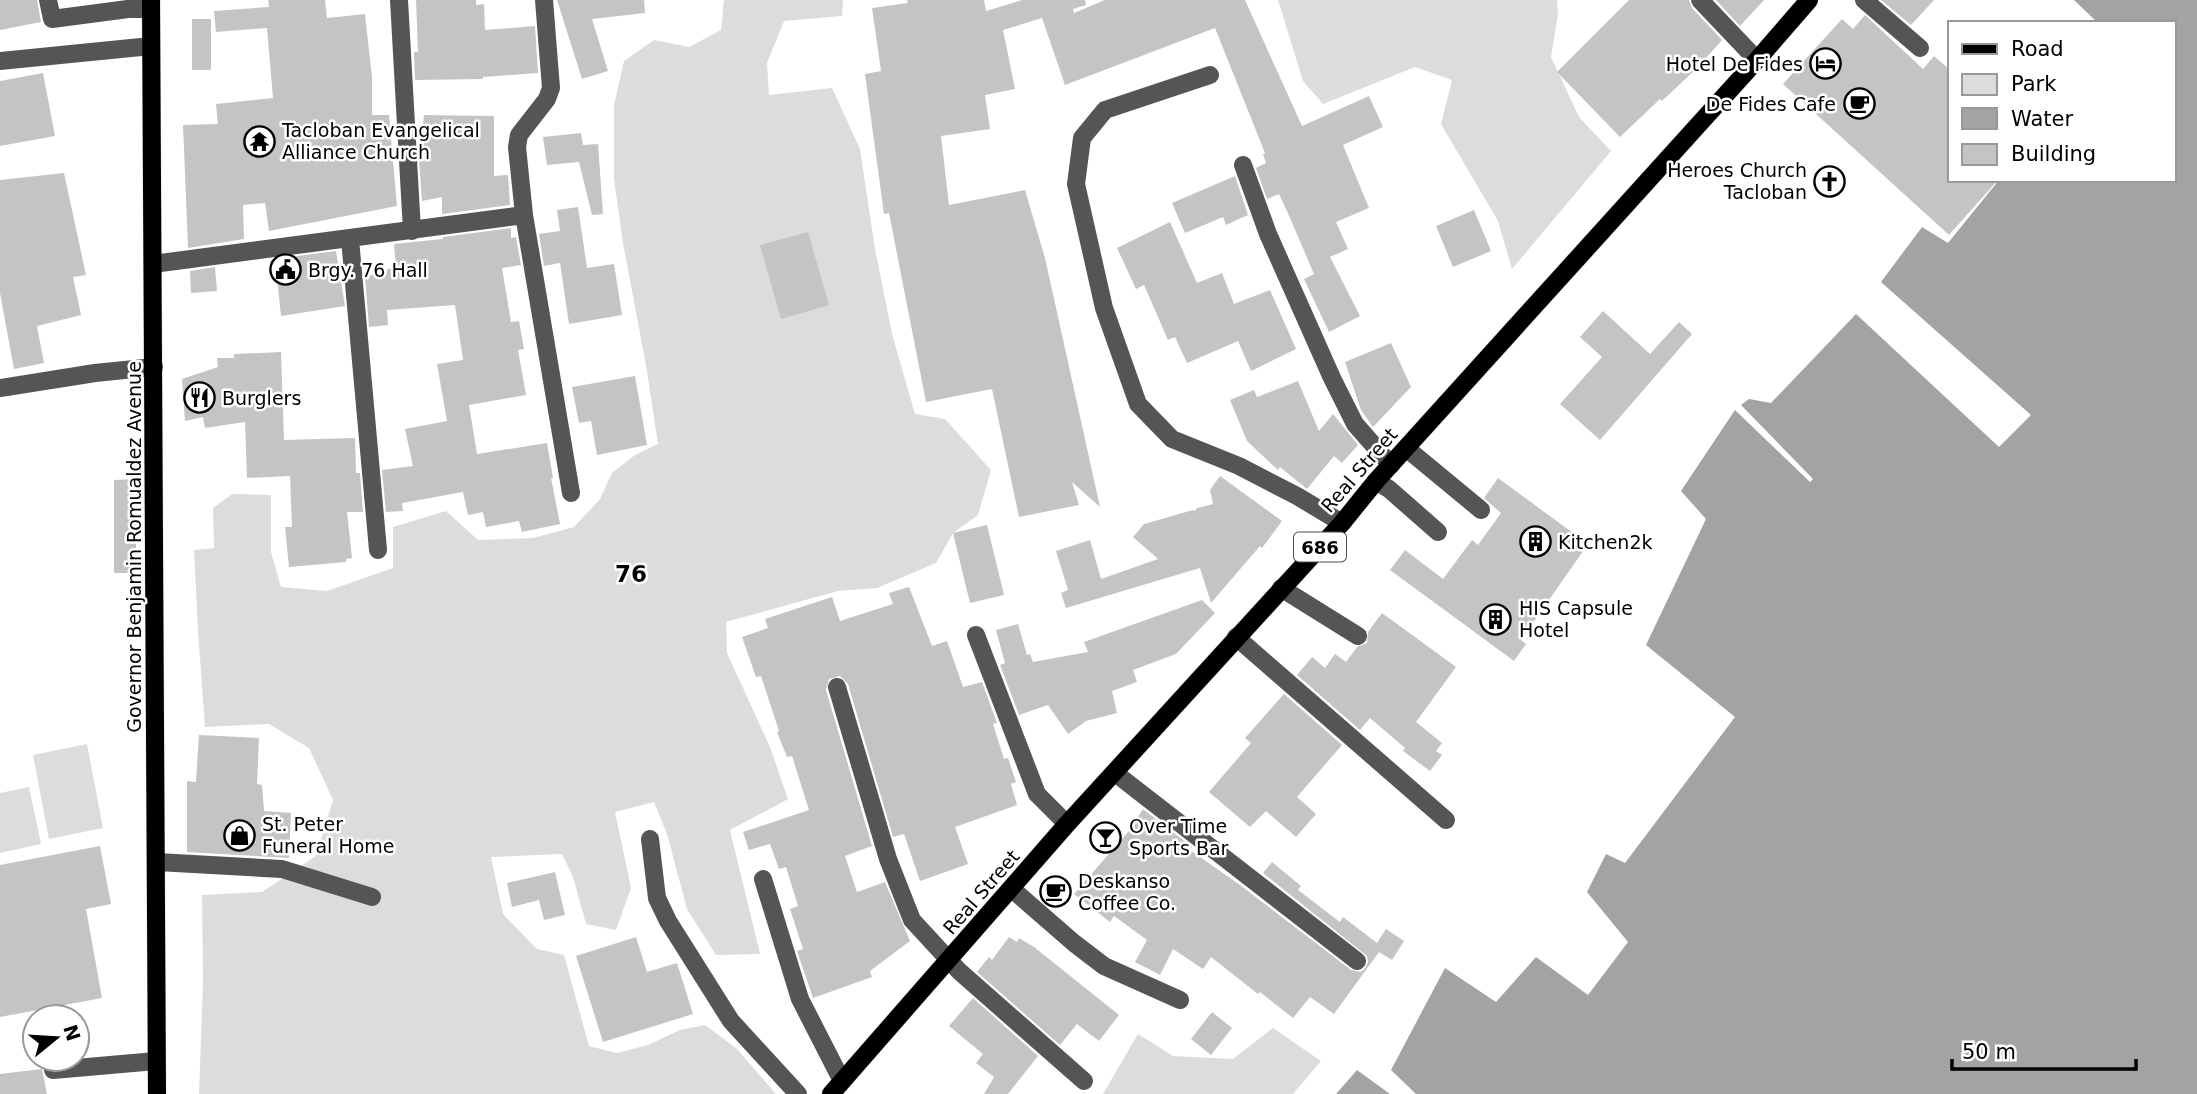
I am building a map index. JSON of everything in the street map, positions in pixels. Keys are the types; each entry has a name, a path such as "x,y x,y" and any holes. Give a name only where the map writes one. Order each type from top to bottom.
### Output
{"main road":[{"name":"Real Street","path":"837,1087 1067,824 1342,523 1376,481 1809,0"},
{"name":"Governor Benjamin Romualdez Avenue","path":"151,5 157,1094"}],"street":[{"path":"48,0 51,19 151,5"},
{"path":"399,0 412,230"},
{"path":"544,0 551,88 547,99 519,135 517,147 524,215 571,494"},
{"path":"1700,0 1757,60"},
{"path":"1864,0 1920,48"},
{"path":"0,61 151,46"},
{"path":"1210,75 1105,110 1082,138 1076,184 1104,308 1138,404 1172,439 1239,466 1342,523"},
{"path":"1243,165 1268,234 1332,378 1355,424 1391,465"},
{"path":"153,264 524,215"},
{"path":"350,239 378,550"},
{"path":"0,388 154,367"},
{"path":"1406,448 1481,510"},
{"path":"1376,481 1390,489 1438,532"},
{"path":"1281,588 1358,636"},
{"path":"976,635 1037,794 1067,824"},
{"path":"1236,637 1447,820"},
{"path":"837,687 888,859 912,920 949,961 1084,1081"},
{"path":"1115,773 1357,961"},
{"path":"650,839 657,898 668,921 731,1021 798,1094"},
{"path":"157,862 282,869 372,897"},
{"path":"764,879 800,999 837,1087"},
{"path":"1012,889 1104,966 1180,1000"},
{"path":"91,1067 156,1061"}],"green space":[{"path":"724,0 843,0 842,16 784,21 767,63 769,95 832,88 860,149 875,249 892,334 915,414 945,419 991,470 978,515 953,533 936,563 877,588 838,591 726,622 727,653 770,747 788,799 730,830 760,954 716,955 687,909 667,834 654,802 615,812 631,888 616,930 586,924 573,877 562,854 491,857 503,914 537,949 564,955 589,1046 617,1053 648,1045 680,1030 705,1025 736,1048 776,1094 199,1094 203,982 202,895 262,892 316,856 333,800 309,748 269,724 205,727 194,550 214,548 213,508 232,494 271,495 271,552 281,587 327,591 393,568 393,527 446,511 478,540 533,538 574,527 600,499 612,473 635,455 658,444 614,179 614,105 624,61 654,40 689,47 721,30"},
{"path":"1278,0 1557,0 1558,14 1551,57 1579,117 1611,151 1512,269 1498,221 1441,124 1452,80 1415,67 1323,104 1303,81"},
{"path":"87,744 103,828 49,839 33,755"},
{"path":"29,787 41,844 0,853 0,793"},
{"path":"1273,1028 1321,1061 1293,1094 1103,1094 1138,1034 1173,1056 1233,1059"}],"water":[{"path":"2074,0 2197,0 2197,1094 1416,1094 1391,1070 1445,968 1496,1002 1536,957 1588,995 1628,942 1587,892 1606,854 1625,863 1735,717 1646,645 1706,519 1681,491 1735,410 1810,482 1813,479 1741,405 1749,399 1771,403 1856,314 1999,447 2031,415 1881,282 1922,227 1948,243 1997,182 2176,182 2176,21 2096,21"},
{"path":"1357,1070 1390,1094 1336,1094"}],"building":[{"path":"0,0 37,0 41,22 0,30"},
{"path":"268,0 325,0 327,18 365,14 372,77 372,115 389,115 397,206 269,231 265,203 243,205 244,239 188,248 183,125 218,124 216,104 273,98 267,28 216,32 214,11 269,7"},
{"path":"416,0 476,0 476,5 484,4 485,30 535,26 538,73 483,79 415,80 414,52 418,52"},
{"path":"557,0 644,0 645,13 592,19 608,71 582,79"},
{"path":"907,0 984,0 986,11 1022,0 1085,0 1086,5 1073,9 1074,13 1105,0 1245,0 1302,126 1369,96 1383,127 1343,145 1369,208 1336,222 1348,249 1330,257 1360,316 1329,332 1304,279 1314,274 1279,194 1267,199 1256,168 1266,163 1265,153 1215,28 1065,85 1042,18 1003,30 1015,89 985,95 990,129 941,136 949,205 1025,190 1045,258 1100,507 1072,482 1079,505 1019,517 992,389 926,402 889,213 884,214 865,74 881,71 872,8 908,3"},
{"path":"1629,0 1689,0 1692,8 1722,40 1698,67 1620,137 1557,72"},
{"path":"1716,0 1764,0 1740,26"},
{"path":"1881,0 1934,0 1911,25"},
{"path":"1865,15 1923,69 1934,56 1948,68 1948,182 1996,182 1949,235 1783,84 1842,19 1853,29"},
{"path":"192,19 211,19 211,70 192,70"},
{"path":"43,73 55,136 0,146 0,81"},
{"path":"424,115 494,116 494,176 508,175 510,205 442,214 442,197 422,201 419,160"},
{"path":"581,133 583,145 598,144 603,214 592,215 579,162 547,165 543,137"},
{"path":"64,173 86,275 73,277 81,315 37,326 44,363 14,369 0,293 0,180"},
{"path":"1235,176 1248,215 1226,225 1223,217 1185,233 1172,203"},
{"path":"578,207 587,268 614,264 622,315 569,324 560,263 544,266 539,234 560,231 557,210"},
{"path":"1474,210 1491,251 1453,267 1436,226"},
{"path":"1170,222 1197,283 1222,273 1234,304 1270,290 1296,349 1251,371 1238,341 1187,363 1175,337 1168,340 1144,285 1136,289 1117,248"},
{"path":"511,228 511,238 516,237 521,265 502,268 511,322 519,321 524,349 518,350 526,395 469,405 477,454 547,443 560,524 522,532 519,521 486,527 483,512 468,515 463,492 402,503 403,511 386,512 382,470 413,466 405,429 447,421 437,364 463,360 455,305 387,310 388,325 369,327 365,276 387,273 387,269 396,268 394,244"},
{"path":"808,232 829,305 781,319 760,245"},
{"path":"336,251 345,306 281,316 275,259"},
{"path":"215,267 217,291 191,293 190,271"},
{"path":"1603,311 1650,354 1679,322 1692,334 1600,440 1560,404 1602,357 1580,337"},
{"path":"1391,343 1411,387 1373,427 1361,410 1345,362"},
{"path":"281,352 284,440 355,438 356,473 360,473 363,512 347,512 352,558 346,559 346,562 289,567 285,527 292,527 290,476 247,478 245,422 205,428 203,417 185,421 182,379 218,367 217,358 234,358 234,354"},
{"path":"635,376 647,445 597,455 591,421 579,423 572,387"},
{"path":"1298,381 1319,431 1333,414 1358,445 1342,463 1334,456 1307,489 1280,467 1278,470 1247,441 1230,400 1254,390 1257,397"},
{"path":"1220,476 1282,521 1262,548 1260,546 1211,603 1200,568 1066,608 1061,593 1068,590 1056,551 1090,540 1101,579 1158,559 1133,537 1144,524 1213,504 1210,490"},
{"path":"1498,478 1588,544 1521,640 1526,644 1514,661 1390,570 1405,550 1443,579 1472,540 1478,545 1501,513 1484,498"},
{"path":"136,479 136,573 114,573 114,480"},
{"path":"987,525 1004,595 970,603 953,533"},
{"path":"909,587 932,646 947,641 963,687 982,682 997,723 993,724 1004,759 1008,758 1016,782 1011,784 1017,805 955,827 968,864 920,881 904,834 893,837 848,684 840,676 829,679 826,690 872,846 845,856 857,892 885,882 910,941 870,971 872,977 813,998 797,951 803,949 790,909 798,906 786,867 779,869 770,844 749,850 743,832 809,810 792,756 787,757 761,676 756,677 742,637 768,628 765,619 832,597 840,621 893,604 889,593"},
{"path":"1202,600 1215,613 1176,654 1133,670 1137,682 1112,691 1117,713 1086,721 1068,734 1048,705 1019,715 1000,665 1005,663 996,630 1018,624 1027,655 1030,654 1033,662 1088,652 1084,642"},
{"path":"1382,613 1456,667 1416,722 1442,743 1436,751 1442,755 1430,771 1403,751 1405,748 1370,718 1360,730 1297,675 1312,657 1325,668 1335,654 1346,662 1357,647 1367,643 1368,632"},
{"path":"1284,694 1342,745 1297,797 1316,814 1296,837 1266,811 1250,827 1209,792 1251,743 1245,738"},
{"name":"St. Peter Funeral Home","path":"199,735 259,738 257,784 262,785 264,811 291,813 289,858 187,852 187,781 196,782"},
{"path":"1143,809 1192,847 1190,850 1351,970 1361,972 1368,962 1367,956 1263,873 1272,862 1301,886 1298,890 1340,922 1343,917 1377,943 1386,929 1404,941 1392,960 1379,952 1334,1014 1310,997 1293,1018 1211,957 1203,969 1173,949 1160,975 1135,962 1147,940 1114,916 1110,922 1074,894 1128,832"},
{"path":"100,846 111,904 86,909 102,998 75,1003 21,1003 21,1013 0,1017 0,865"},
{"path":"555,872 565,915 544,920 539,900 512,907 507,883"},
{"path":"636,937 647,972 677,963 693,1014 603,1042 576,956"},
{"path":"1009,937 1017,942 1019,938 1034,947 1119,1015 1099,1041 1077,1024 1060,1045 977,972 989,957 992,960"},
{"path":"973,998 1038,1056 1008,1094 984,1094 994,1077 976,1063 983,1054 949,1026"},
{"path":"1212,1012 1232,1028 1211,1055 1191,1039"},
{"path":"43,1073 47,1094 0,1094 0,1074"}],"place":[{"name":"Hotel De Fides","path":"1826,64"},
{"name":"De Fides Cafe","path":"1859,104"},
{"name":"Tacloban Evangelical Alliance Church","path":"259,141"},
{"name":"Heroes Church Tacloban","path":"1830,181"},
{"name":"Brgy. 76 Hall","path":"285,270"},
{"name":"Burglers","path":"199,398"},
{"name":"Kitchen2k","path":"1535,542"},
{"name":"HIS Capsule Hotel","path":"1496,619"},
{"name":"St. Peter Funeral Home","path":"239,835"},
{"name":"Over Time Sports Bar","path":"1106,837"},
{"name":"Deskanso Coffee Co.","path":"1055,892"}],"district":[{"name":"76","path":"631,574"}]}
